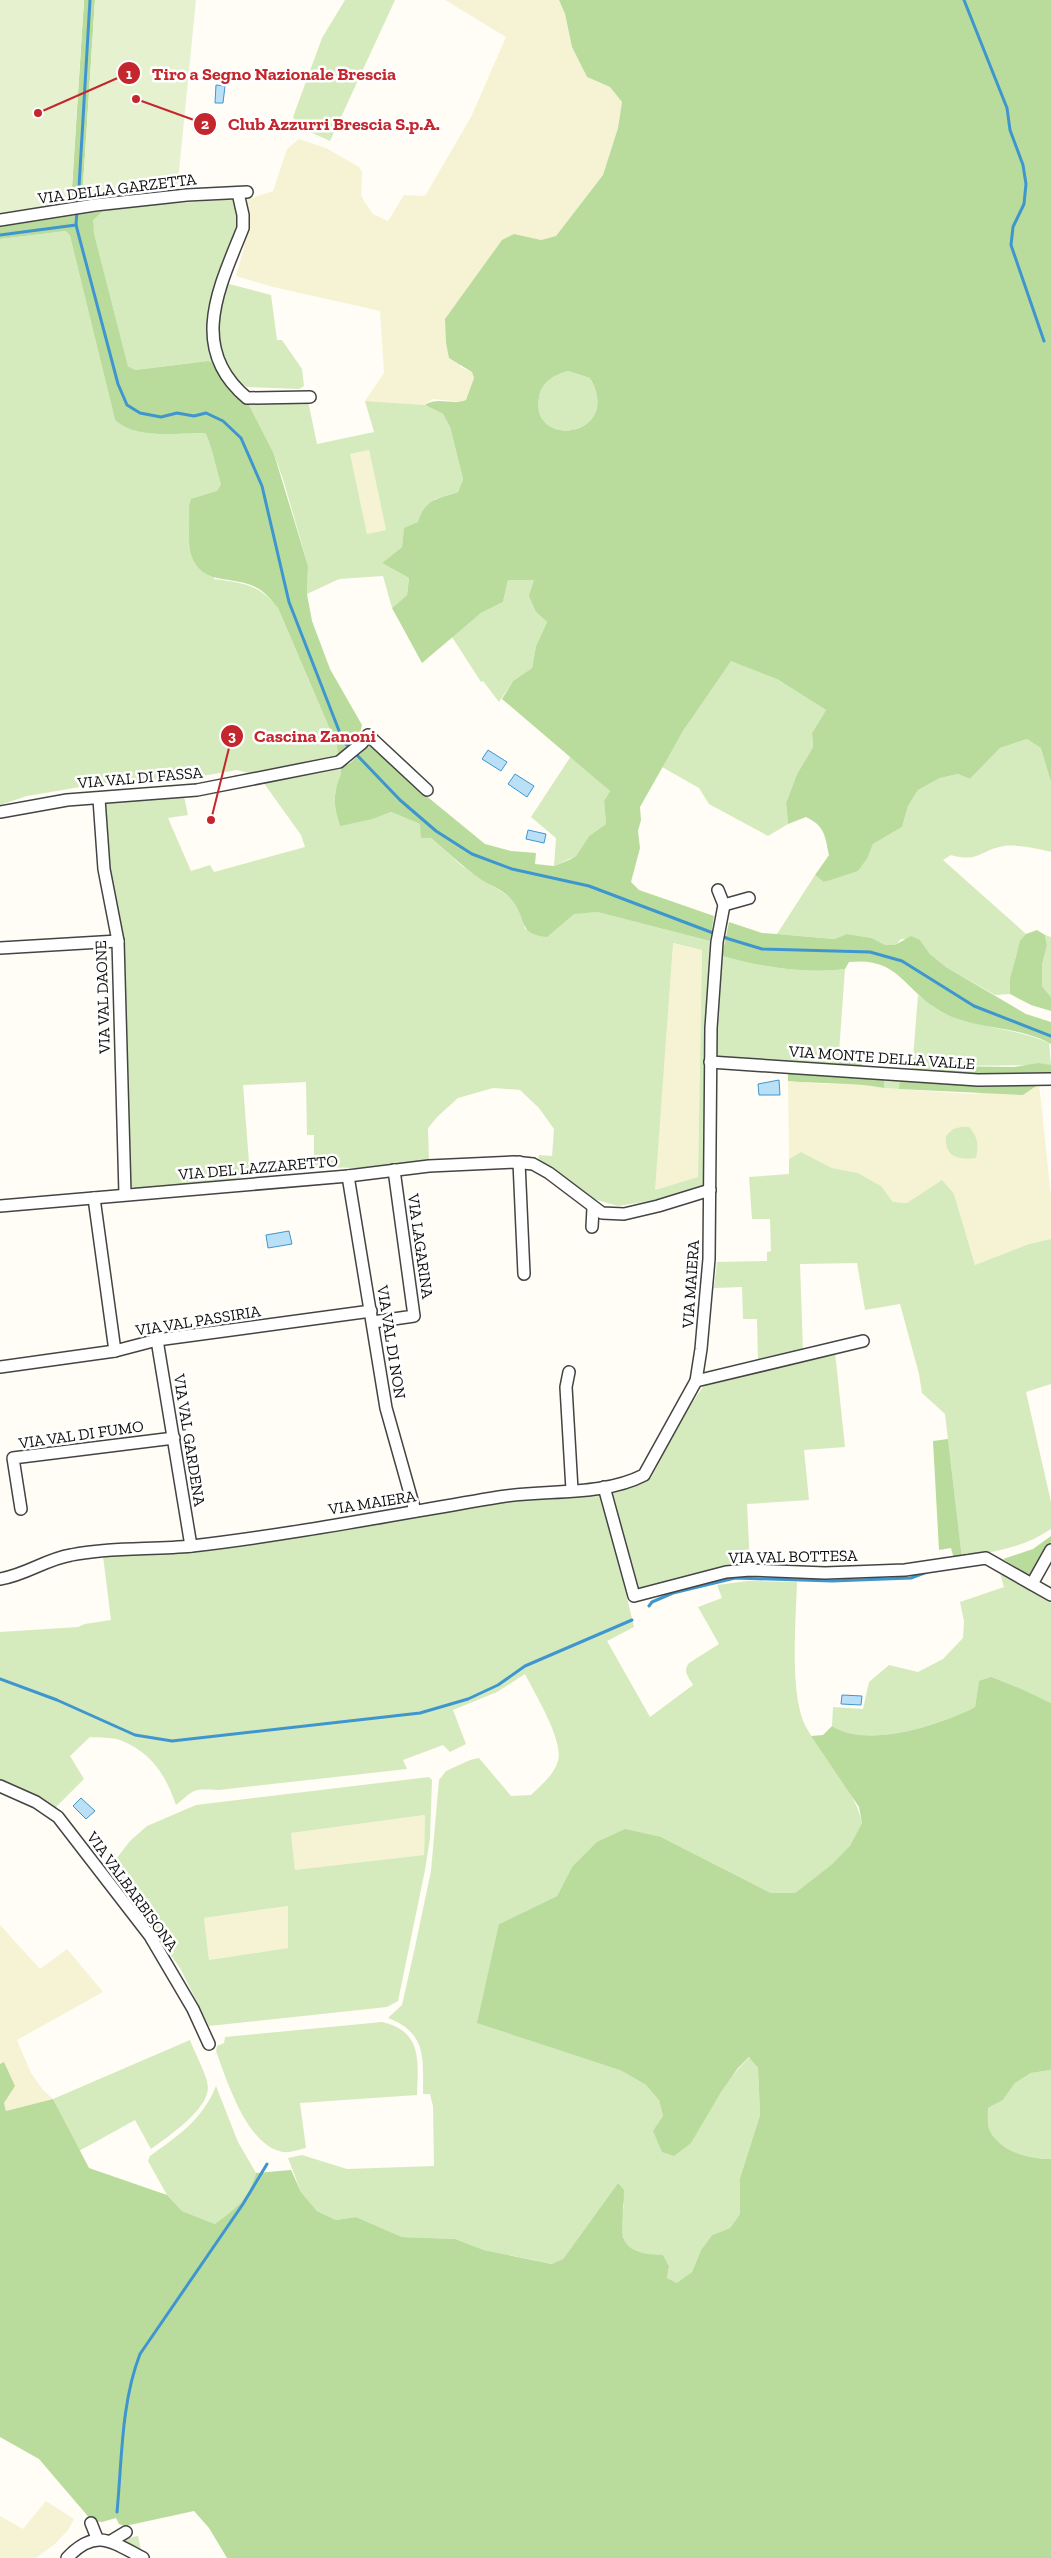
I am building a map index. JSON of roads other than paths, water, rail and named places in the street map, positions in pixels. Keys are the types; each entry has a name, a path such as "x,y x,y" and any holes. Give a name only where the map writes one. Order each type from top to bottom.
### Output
{"street":[{"name":"VIA DELLA GARZETTA","path":"0,220 85,206 187,194 242,193 243,228 215,301 213,317 215,347 234,387 247,398 310,397"},
{"name":"VIA VAL DI FASSA","path":"0,812 67,800 100,799 197,790 344,760 362,743 368,734 427,790"},
{"name":"VIA VAL DAONE","path":"100,799 104,869 118,941 125,1194"},
{"path":"710,1190 710,1062 717,942 724,904 718,890"},
{"path":"724,904 749,898"},
{"path":"0,948 118,941"},
{"name":"VIA MONTE DELLA VALLE","path":"710,1062 978,1080 1051,1079"},
{"path":"519,1162 524,1274"},
{"name":"VIA DEL LAZZARETTO","path":"0,1206 348,1176 429,1166 519,1162 533,1164 549,1173 602,1213 624,1214 710,1190"},
{"name":"VIA LAGARINA","path":"372,1316 414,1316 394,1170"},
{"name":"VIA VAL DI NON","path":"348,1176 386,1408 415,1511"},
{"name":"VIA MAIERA","path":"0,1579 31,1570 53,1558 74,1554 191,1546 528,1492 604,1487 631,1482 644,1475 696,1381 710,1259 710,1190"},
{"path":"94,1198 115,1351"},
{"path":"592,1227 593,1208"},
{"name":"VIA VAL PASSIRIA","path":"0,1367 115,1351 157,1340 372,1316"},
{"name":"VIA VAL GARDENA","path":"157,1340 191,1546"},
{"path":"696,1381 863,1341"},
{"path":"569,1372 566,1387 572,1490"},
{"name":"VIA VAL DI FUMO","path":"21,1509 13,1458 174,1438"},
{"name":"VIA VAL BOTTESA","path":"604,1487 634,1596 726,1572 750,1570 825,1573 905,1570 986,1558 1051,1596"},
{"path":"1032,1584 1051,1550"},
{"name":"VIA VALBARBISONA","path":"0,1786 36,1802 58,1817 150,1936 193,2009 209,2044"},
{"path":"91,2523 97,2538"},
{"path":"115,2542 126,2532"},
{"path":"67,2558 88,2541 97,2538 115,2542 143,2558"}],"water":[{"path":"216,85 225,86 223,103 215,103"},
{"path":"488,750 507,762 501,771 482,759"},
{"path":"515,774 534,786 527,797 508,784"},
{"path":"528,830 546,834 544,843 526,839"},
{"path":"779,1080 780,1095 759,1095 758,1084"},
{"path":"289,1231 292,1244 268,1248 266,1235"},
{"path":"842,1695 862,1696 861,1705 841,1704"},
{"path":"81,1798 95,1811 86,1819 73,1806"}],"waterway":[{"path":"78,204 90,0"},
{"path":"964,0 1007,108 1010,130 1023,165 1026,184 1024,204 1013,227 1011,245 1044,341"},
{"path":"77,210 76,225 118,384 127,405 140,413 161,417 177,413 194,416 206,413 223,421 241,438 262,486 289,602 343,741 350,748"},
{"path":"0,235 76,225"},
{"path":"355,753 400,800 436,831 472,854 512,869 589,886 729,939 762,949 870,952 902,961 974,1006 1051,1036"},
{"path":"649,1606 652,1602 673,1593 735,1578 832,1581 911,1578 927,1572"},
{"path":"0,1679 57,1700 135,1735 172,1741 420,1713 468,1699 498,1685 525,1666 632,1620"},
{"path":"117,2512 126,2412 129,2392 140,2354 243,2204 267,2164"}],"place":[{"name":"Club Azzurri Brescia S.p.A.","path":"136,99"},
{"name":"Tiro a Segno Nazionale Brescia","path":"38,113"},
{"name":"Cascina Zanoni","path":"211,820"}]}
